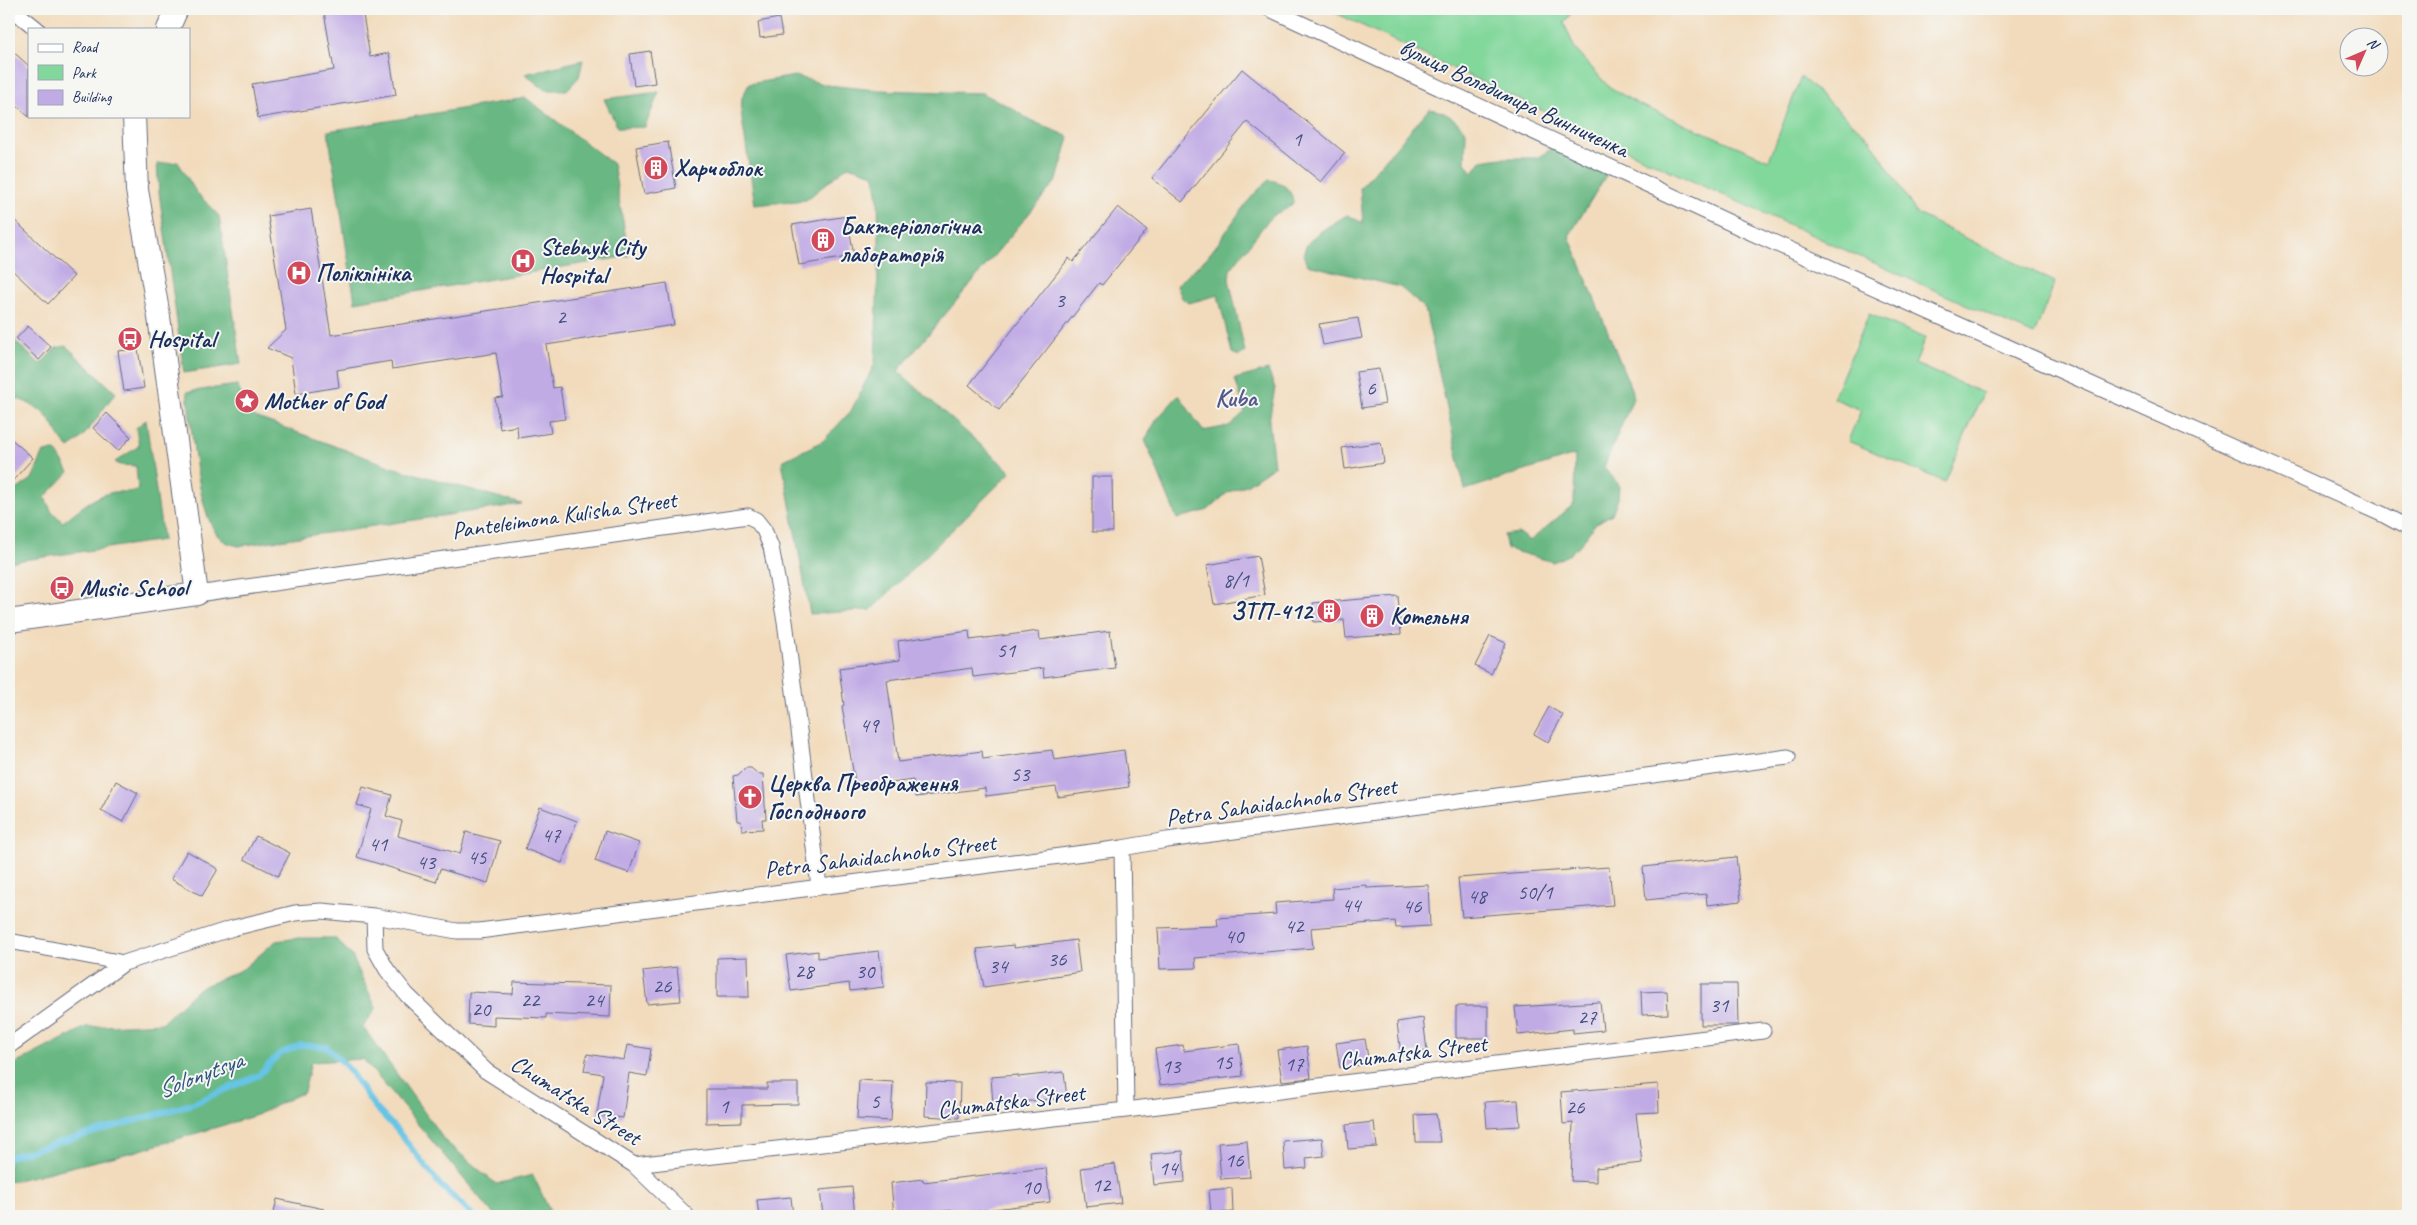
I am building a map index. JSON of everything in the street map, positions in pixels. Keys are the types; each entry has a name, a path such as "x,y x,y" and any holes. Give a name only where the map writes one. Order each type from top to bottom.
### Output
{"street":[{"path":"12,9 36,28"},
{"path":"168,28 177,9"},
{"name":"вулиця Володимира Винниченка","path":"1270,9 1738,227 2384,515 2408,528"},
{"path":"134,118 137,190 159,317 197,594"},
{"name":"Panteleimona Kulisha Street","path":"9,621 748,516 756,520 764,530 771,546 782,602 819,886"},
{"name":"Petra Sahaidachnoho Street","path":"9,1046 124,963 233,928 295,913 322,911 374,916 457,931 479,931 1122,848 1177,838 1788,758"},
{"path":"1122,848 1126,1110"},
{"name":"Chumatska Street","path":"374,916 375,949 387,970 407,995 486,1071 634,1165 1126,1110 1763,1032"},
{"path":"9,941 124,963"},
{"path":"634,1165 687,1216"}],"green space":[{"path":"1327,9 1574,9 1564,23 1575,49 1608,86 1638,104 1769,160 1801,77 1870,139 1917,214 2055,282 2034,335 1692,181"},
{"path":"583,60 579,77 567,90 545,90 525,74"},
{"path":"795,76 827,85 875,90 982,93 1012,108 1028,119 1069,137 1057,180 898,371 1011,472 871,610 810,614 782,461 823,441 851,411 875,363 879,244 878,198 874,174 848,166 806,200 755,205 741,112 742,98 749,84"},
{"path":"659,92 645,127 618,128 604,99"},
{"path":"526,98 613,164 629,256 355,302 328,131"},
{"path":"1429,109 1450,116 1466,131 1465,163 1473,172 1481,161 1502,158 1538,158 1552,148 1607,174 1569,236 1634,396 1604,467 1619,485 1618,499 1612,514 1595,524 1580,545 1568,555 1553,562 1507,549 1504,535 1518,533 1530,541 1574,504 1575,455 1465,490 1425,309 1400,287 1308,265 1304,257 1305,249 1315,236 1347,215 1363,223 1360,188"},
{"path":"178,162 196,192 219,216 241,364 184,373 159,192 157,164"},
{"path":"1269,180 1278,182 1289,190 1293,203 1269,219 1230,270 1229,279 1245,352 1239,356 1232,353 1218,295 1189,303 1182,298 1177,286 1208,256 1251,197"},
{"path":"1869,314 1925,338 1915,364 1983,393 1945,482 1848,441 1861,410 1833,398"},
{"path":"9,336 40,364 56,348 66,346 116,393 83,437 69,448 51,422 38,408 9,396"},
{"path":"1268,370 1275,388 1269,421 1274,466 1248,484 1227,493 1208,510 1177,519 1145,440 1157,419 1179,395 1203,431 1229,426 1245,412 1235,379"},
{"path":"237,385 248,410 255,417 395,468 522,504 239,546 228,543 219,537 205,509 197,468 187,392"},
{"path":"146,420 163,540 9,562 9,495 32,479 44,452 56,451 69,472 45,497 51,511 63,522 101,496 108,493 129,492 138,489 136,466 120,465 115,462 139,446 136,428"},
{"path":"299,938 335,938 352,956 376,1008 363,1027 445,1141 496,1184 533,1175 552,1216 495,1216 363,1059 311,1062 304,1092 254,1116 137,1151 9,1182 9,1067 86,1027 162,1023 198,989 243,969 276,941"}],"building":[{"path":"362,9 370,57 389,53 396,95 258,118 252,84 334,70 324,12"},
{"path":"779,18 782,35 760,38 758,22"},
{"path":"9,48 28,65 28,116 9,99"},
{"path":"650,51 655,83 634,86 630,54"},
{"path":"1242,69 1345,153 1321,182 1247,122 1182,202 1152,178"},
{"name":"Харчоблок","path":"668,142 676,188 644,194 636,147"},
{"path":"1118,207 1147,230 1102,285 1099,283 999,410 969,385 1069,258 1073,262"},
{"path":"311,209 331,335 667,283 674,325 546,345 553,388 560,387 565,419 549,421 551,433 518,438 517,426 500,429 495,398 503,397 496,353 392,369 391,361 337,370 339,387 296,394 291,358 267,348 286,330 268,216"},
{"path":"9,215 74,276 48,304 9,267"},
{"name":"Бактеріологічна лабораторія","path":"847,216 854,256 799,265 792,225"},
{"path":"1358,318 1362,338 1323,345 1319,324"},
{"path":"28,326 51,347 39,360 16,339"},
{"path":"138,349 144,388 124,391 118,351"},
{"path":"1379,369 1385,404 1362,408 1356,372"},
{"path":"107,413 131,437 118,451 93,428"},
{"path":"9,437 33,458 9,485"},
{"path":"1381,442 1384,463 1345,469 1342,448"},
{"path":"1092,477 1112,477 1113,532 1092,532"},
{"path":"1258,556 1265,595 1214,604 1207,565"},
{"name":"Котельня","path":"1398,596 1401,634 1346,638 1344,620 1314,622 1313,603"},
{"path":"969,631 970,640 1039,631 1040,640 1110,631 1115,668 1044,677 1043,668 973,677 972,668 887,680 898,762 982,751 983,759 1052,750 1054,760 1124,750 1129,787 1058,797 1056,787 986,796 985,788 916,797 913,780 856,788 842,706 844,705 839,668 900,660 898,641"},
{"path":"1490,636 1506,643 1491,674 1475,666"},
{"path":"1549,707 1563,715 1548,742 1534,734"},
{"name":"Церква Преображення Господнього","path":"745,768 751,768 758,774 763,774 766,819 762,819 763,829 742,830 741,821 737,821 733,776 738,775"},
{"path":"116,781 138,793 123,822 101,810"},
{"path":"363,787 392,795 386,816 402,821 398,836 460,854 466,832 500,841 488,883 440,869 436,882 357,857 371,809 357,805"},
{"path":"540,807 577,821 562,863 525,849"},
{"path":"605,831 639,843 629,873 595,861"},
{"path":"256,836 290,853 278,876 244,859"},
{"path":"187,851 218,869 202,896 171,879"},
{"path":"1736,857 1741,901 1707,905 1706,894 1646,900 1643,867"},
{"path":"1609,867 1613,905 1462,917 1458,878"},
{"path":"1367,885 1367,888 1428,885 1430,926 1396,928 1395,921 1311,928 1313,948 1195,958 1196,968 1160,969 1158,928 1218,926 1217,918 1276,914 1275,903 1333,899 1332,888"},
{"path":"1076,940 1080,972 984,987 977,949 1014,945 1014,948"},
{"path":"818,951 818,958 879,951 884,987 850,991 849,983 791,991 786,955"},
{"path":"748,957 749,997 717,997 717,958"},
{"path":"677,967 681,1001 647,1004 643,971"},
{"path":"514,982 611,985 610,1017 546,1014 546,1018 494,1016 494,1026 468,1024 469,992 513,994"},
{"path":"1701,984 1737,984 1738,1025 1701,1025"},
{"path":"1667,991 1668,1014 1642,1015 1641,992"},
{"path":"1600,1002 1603,1030 1573,1033 1573,1029 1518,1035 1515,1007"},
{"path":"1456,1006 1488,1006 1488,1038 1456,1038"},
{"path":"1423,1018 1427,1051 1401,1055 1397,1022"},
{"path":"1365,1039 1369,1064 1340,1068 1336,1043"},
{"path":"1239,1044 1243,1076 1160,1085 1155,1049 1183,1045 1184,1051"},
{"path":"627,1045 651,1049 647,1076 629,1073 623,1118 597,1115 603,1074 584,1071 587,1054 624,1060"},
{"path":"1307,1046 1311,1078 1282,1081 1277,1050"},
{"path":"1064,1072 1067,1098 993,1104 991,1077 1018,1075 1018,1077"},
{"path":"859,1080 893,1082 891,1121 857,1119"},
{"path":"926,1082 960,1083 959,1118 925,1116"},
{"path":"767,1083 798,1083 798,1104 742,1105 742,1122 706,1123 706,1089 767,1089"},
{"path":"1658,1084 1659,1112 1636,1113 1642,1163 1596,1168 1596,1182 1571,1181 1573,1123 1563,1124 1561,1092"},
{"path":"1518,1100 1520,1126 1487,1128 1485,1102"},
{"path":"1436,1114 1440,1142 1416,1142 1415,1115"},
{"path":"1374,1122 1377,1147 1348,1149 1346,1125"},
{"path":"1322,1138 1324,1156 1306,1158 1307,1168 1285,1170 1283,1141"},
{"path":"1247,1141 1250,1177 1221,1179 1218,1143"},
{"path":"1183,1151 1185,1182 1154,1185 1151,1154"},
{"path":"1115,1164 1121,1203 1086,1207 1081,1168"},
{"path":"1046,1168 1050,1202 955,1214 954,1210 894,1216 891,1183 923,1179 923,1182"},
{"path":"852,1187 855,1216 823,1216 820,1190"},
{"path":"1232,1188 1233,1212 1211,1214 1209,1190"},
{"path":"791,1197 793,1216 759,1216 757,1200"},
{"path":"277,1199 324,1209 324,1216 273,1216"}],"waterway":[{"name":"Solonytsya","path":"9,1157 192,1104 259,1075 279,1054 301,1045 327,1047 347,1067 374,1106 397,1130 441,1186 474,1216"}],"place":[{"name":"Харчоблок","path":"656,168"},
{"name":"Бактеріологічна лабораторія","path":"823,240"},
{"name":"Stebnyk City Hospital","path":"523,261"},
{"name":"Поліклініка","path":"299,273"},
{"name":"Hospital","path":"130,339"},
{"name":"Mother of God","path":"247,401"},
{"name":"Music School","path":"62,588"},
{"name":"ЗТП-412","path":"1329,611"},
{"name":"Котельня","path":"1372,616"},
{"name":"Церква Преображення Господнього","path":"750,797"}],"district":[{"name":"Kuba","path":"1236,398"}]}
